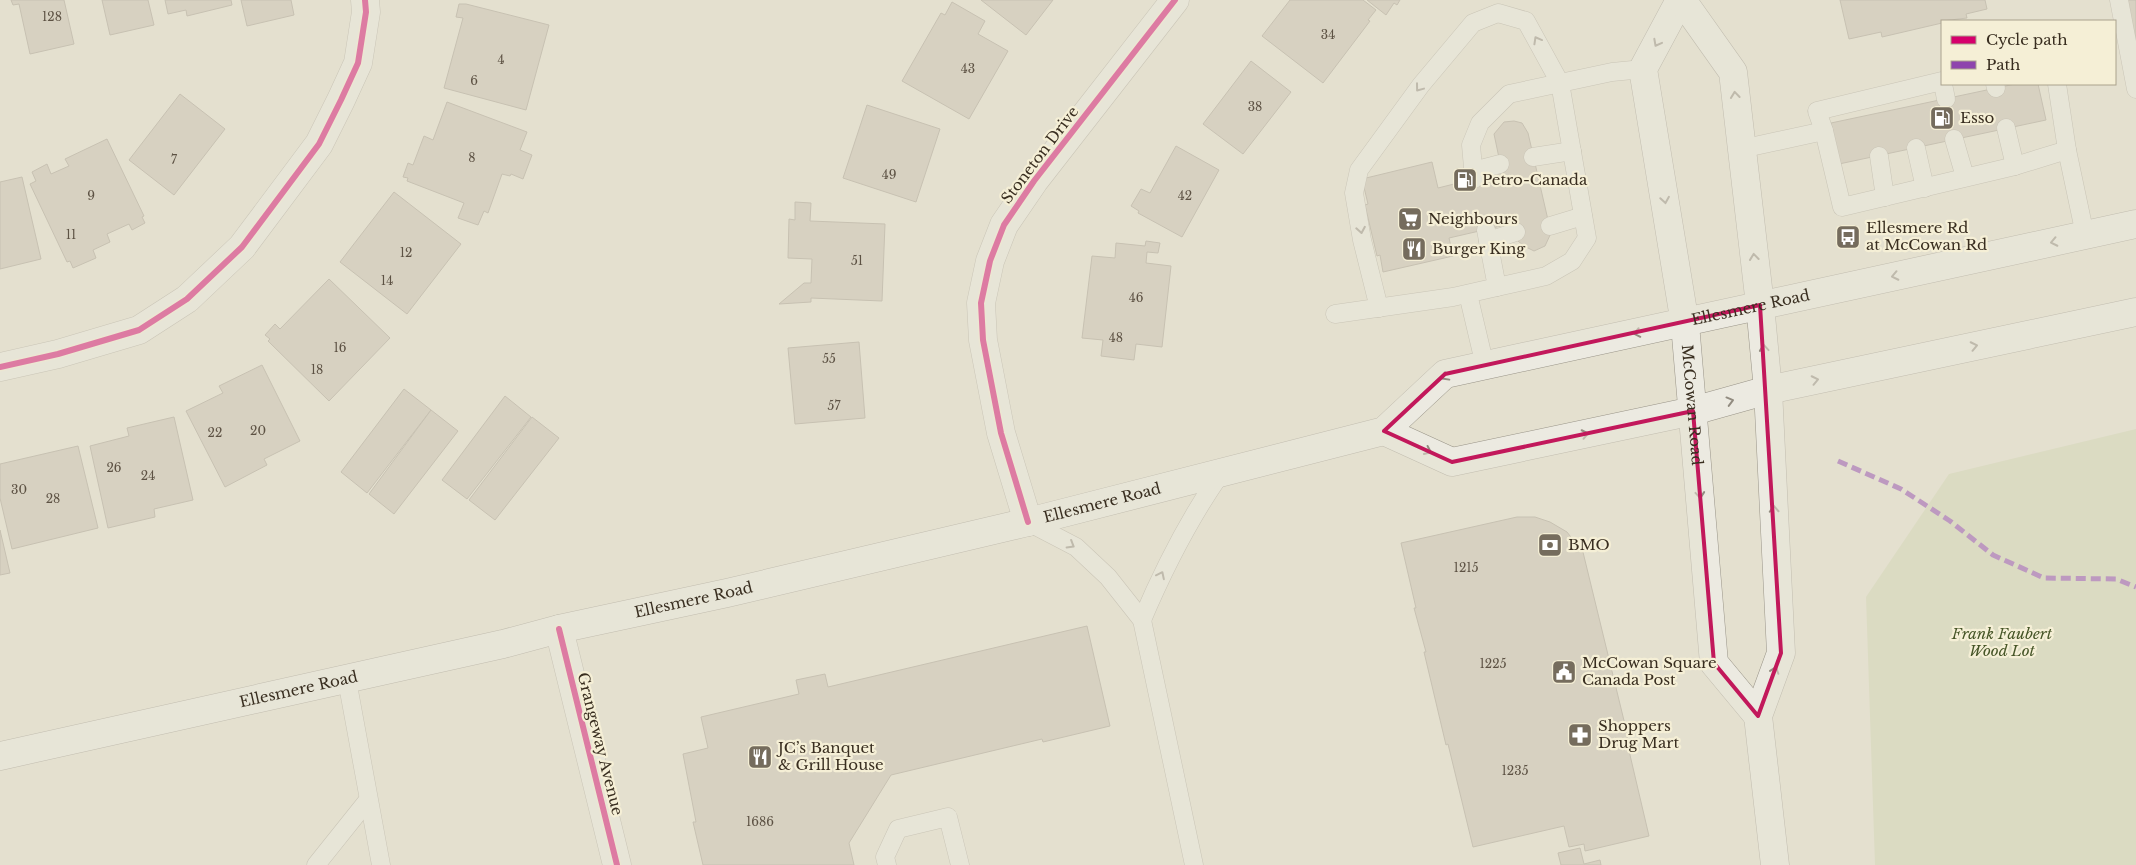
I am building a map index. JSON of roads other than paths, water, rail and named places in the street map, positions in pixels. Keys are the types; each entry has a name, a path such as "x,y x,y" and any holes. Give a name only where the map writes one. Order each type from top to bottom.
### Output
{"main road":[{"path":"0,367 58,354 139,330 188,299 242,247 319,144 342,100 358,63 366,12 365,0"},
{"name":"Stoneton Drive","path":"1028,522 1001,433 983,340 981,303 990,262 1004,225 1034,180 1175,0"},
{"path":"1643,68 1681,0 1733,72 1768,390 1780,653 1758,716 1775,865"},
{"name":"McCowan Road","path":"1643,68 1685,324 1714,663 1758,716"},
{"name":"Ellesmere Road","path":"0,756 347,680 559,629 726,593 1028,522 1384,431 1445,374 1685,324 1760,305 2136,224"},
{"path":"1384,431 1452,462 1693,411 1768,390 2136,312"},
{"name":"Grangeway Avenue","path":"559,629 617,865"}],"lane":[{"path":"2119,0 2136,89"},
{"path":"1335,314 1379,308 1468,294 1546,276 1572,261 1587,238 1560,83 1526,21 1498,13 1473,23 1421,85 1360,170 1354,193 1362,240 1379,308"},
{"path":"1500,164 1474,175 1471,145 1480,123 1509,94 1643,68"},
{"path":"2057,85 2067,150 2085,235"},
{"path":"1944,88 1870,107 1817,111 1824,130 1842,207 2015,166 2067,150"},
{"path":"2006,128 2015,166"},
{"path":"1741,149 1824,130"},
{"path":"1954,139 1965,178"},
{"path":"1916,148 1925,188"},
{"path":"1533,157 1572,150"},
{"path":"1879,156 1885,196"},
{"path":"1550,226 1583,216"},
{"path":"1496,287 1487,235 1516,232"},
{"path":"1468,294 1485,366"},
{"path":"1142,620 1178,542 1198,507 1221,473"},
{"path":"1028,522 1076,547 1108,577 1142,620 1194,865"},
{"path":"347,680 380,865"},
{"path":"316,865 368,800"},
{"path":"887,865 885,857 898,829 948,817 960,865"}],"place":[{"name":"Esso","path":"1942,118"},
{"name":"Petro-Canada","path":"1465,180"},
{"name":"Neighbours","path":"1410,219"},
{"name":"Ellesmere Rd at McCowan Rd","path":"1848,237"},
{"name":"Burger King","path":"1414,249"},
{"name":"BMO","path":"1550,545"},
{"name":"McCowan Square Canada Post","path":"1564,672"},
{"name":"Shoppers Drug Mart","path":"1580,735"},
{"name":"JC’s Banquet & Grill House","path":"760,757"}],"park label":[{"name":"Frank Faubert Wood Lot","path":"2002,642"}]}
